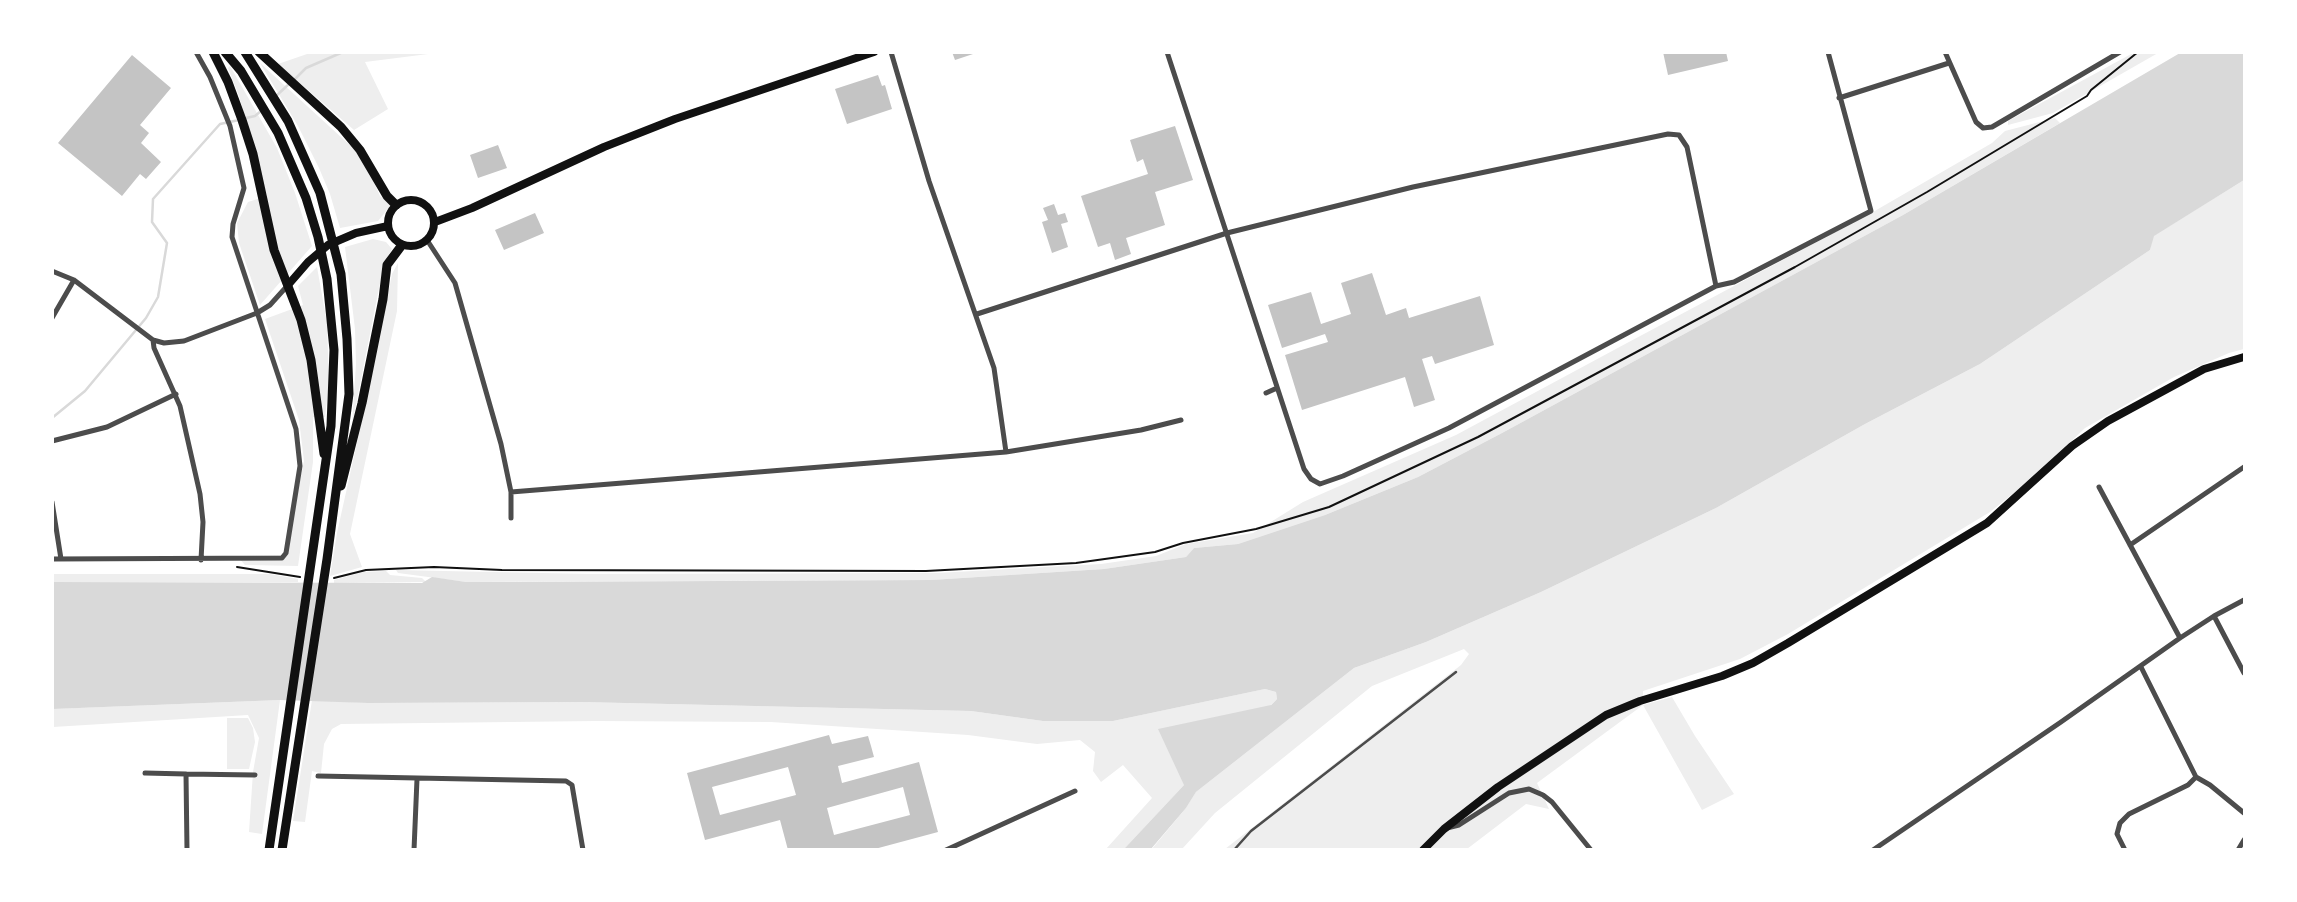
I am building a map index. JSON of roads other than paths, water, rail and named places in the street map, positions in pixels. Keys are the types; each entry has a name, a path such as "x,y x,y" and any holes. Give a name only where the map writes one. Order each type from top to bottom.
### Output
{"main road":[{"path":"214,52 242,120 253,154 275,250 301,320 311,360 326,462"},
{"path":"225,52 241,71 278,133 306,198 327,279 334,350 331,426 269,849"},
{"path":"245,52 288,121 320,193 341,274 346,310 349,394 327,559 282,849"},
{"path":"259,52 341,127 360,150 387,196 396,205"},
{"path":"435,222 472,208 604,147 675,119 874,52"},
{"path":"413,199 422,201 433,214 435,222 433,232 427,240 412,246 402,245 391,234 388,218 396,205 413,199"},
{"path":"288,285 308,262 328,245 356,233 388,226"},
{"path":"330,529 362,403 383,299 387,265 402,245"},
{"path":"1423,849 1498,787 1606,715 1753,663 1987,523 2075,444 2108,421 2204,369 2245,357"}],"street":[{"path":"52,559 282,558 286,553 300,466 296,429 233,237 233,224 244,188 230,127 210,77 195,52"},
{"path":"891,52 929,181 994,368 1006,452"},
{"path":"1167,52 1304,469 1311,479 1320,484 1449,428 1716,286 1734,282 1871,211 1829,52"},
{"path":"1945,52 1976,122 1983,128 1992,127 2120,52"},
{"path":"1839,98 1949,63"},
{"path":"977,314 1227,233 1413,187 1668,134 1679,135 1687,147 1716,286"},
{"path":"427,240 455,283 501,444 511,492 511,518"},
{"path":"52,271 74,280 142,333 164,343 184,341 257,313 270,305 288,285"},
{"path":"52,318 74,280"},
{"path":"153,340 154,348 176,394 200,494 203,522 201,560"},
{"path":"1266,393 1278,388"},
{"path":"52,441 107,427 176,394"},
{"path":"511,492 1006,452 1141,430 1181,420"},
{"path":"2130,545 2245,467"},
{"path":"2099,487 2180,638"},
{"path":"52,502 61,559"},
{"path":"1872,849 2180,638 2245,600"},
{"path":"2214,616 2245,674"},
{"path":"2141,667 2196,777 2244,810"},
{"path":"145,773 255,775"},
{"path":"186,774 187,849"},
{"path":"318,776 566,781 572,785 583,849"},
{"path":"2125,849 2117,834 2120,823 2129,814 2188,785 2196,777"},
{"path":"414,849 417,779"},
{"path":"1444,829 1459,825 1509,793 1529,789 1544,795 1552,802 1591,849"},
{"path":"946,849 1076,791"},
{"path":"2238,849 2245,840"}],"lane":[{"path":"1234,849 1251,831 1456,672"}],"waterway":[{"path":"294,80 306,68 343,52"},
{"path":"276,96 289,84"},
{"path":"246,118 261,111"},
{"path":"52,418 85,391 146,318 158,297 167,243 152,222 153,199 220,124 239,120"}]}
